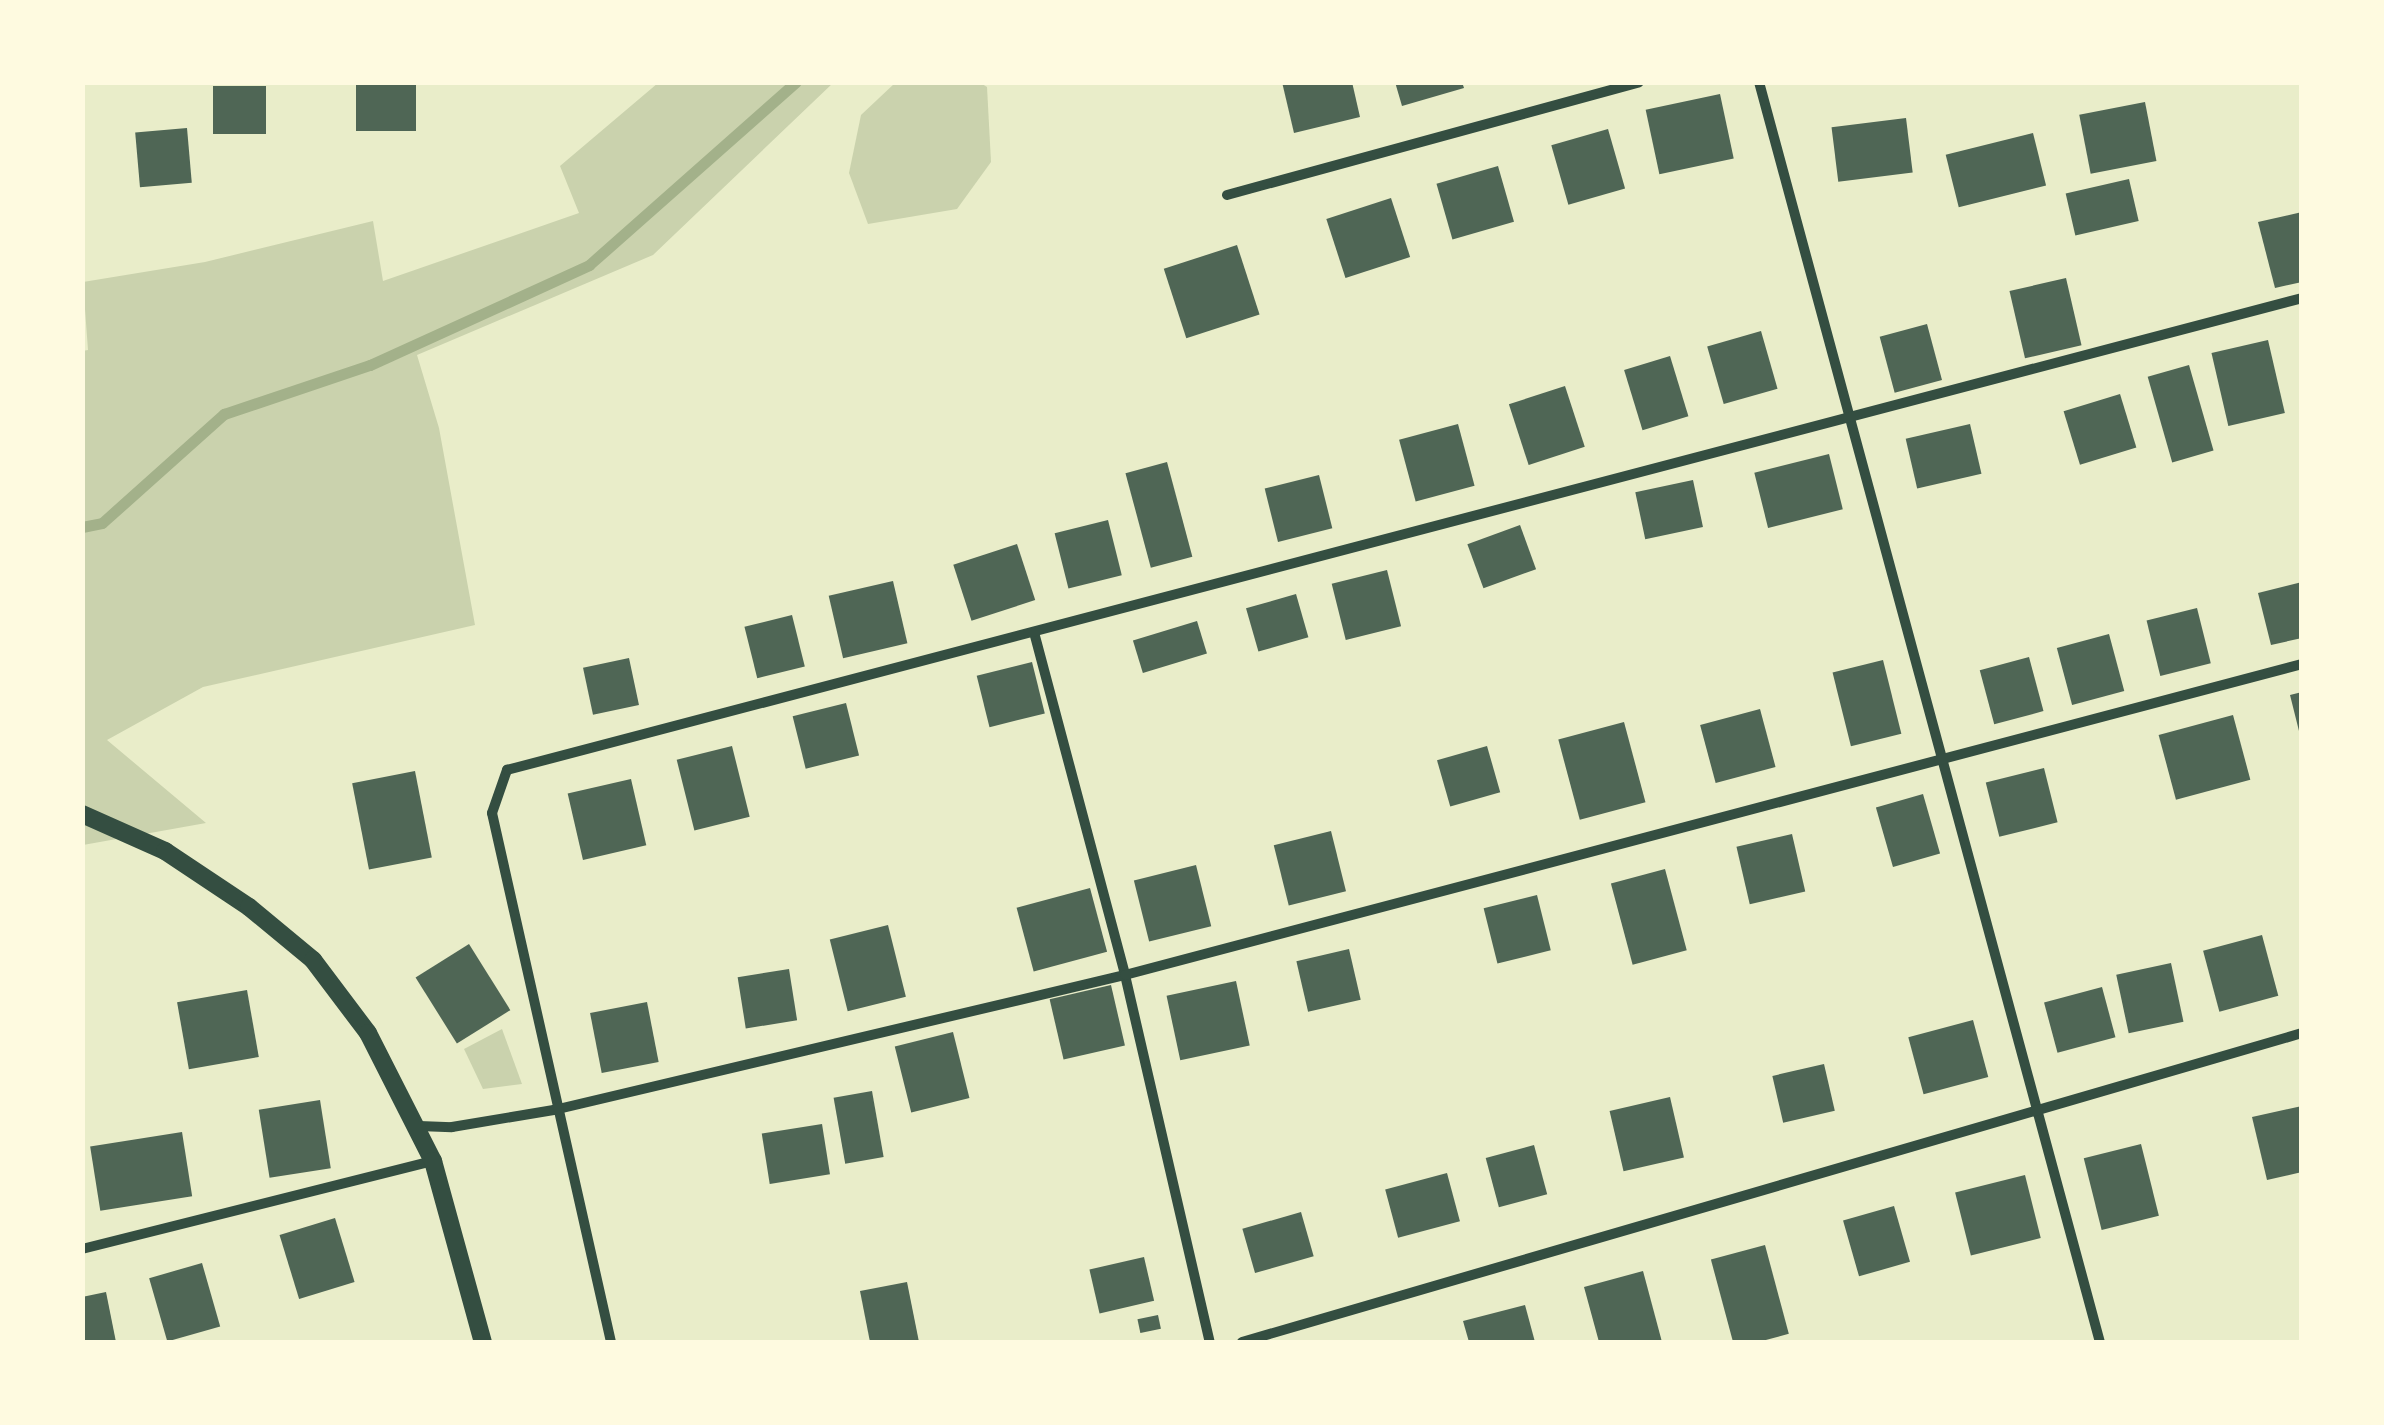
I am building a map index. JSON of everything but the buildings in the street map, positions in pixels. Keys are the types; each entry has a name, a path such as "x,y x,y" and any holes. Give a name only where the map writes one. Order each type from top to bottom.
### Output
{"street":[{"path":"1227,195 1639,82"},
{"path":"1759,82 2100,1342"},
{"path":"611,1342 554,1110 492,813 507,770 1035,636 2302,298"},
{"path":"1035,636 1125,975 1210,1342"},
{"path":"419,1126 452,1127 554,1110 1125,975 1941,754 2302,664"},
{"path":"82,814 165,850 312,960 368,1034 419,1126 433,1162 483,1342"},
{"path":"1242,1342 2302,1033"},
{"path":"82,1249 433,1162"}],"green space":[{"path":"979,82 987,87 991,162 957,209 868,224 849,173 861,115 895,83"},
{"path":"658,83 833,83 653,255 417,355 439,428 475,625 203,687 107,740 206,823 83,845 82,351 88,350 83,282 205,262 373,221 383,281 579,213 560,166"},
{"path":"502,1029 522,1084 483,1089 464,1049"}],"waterway":[{"path":"82,527 102,523 224,414 370,365 589,265 796,82"}]}
